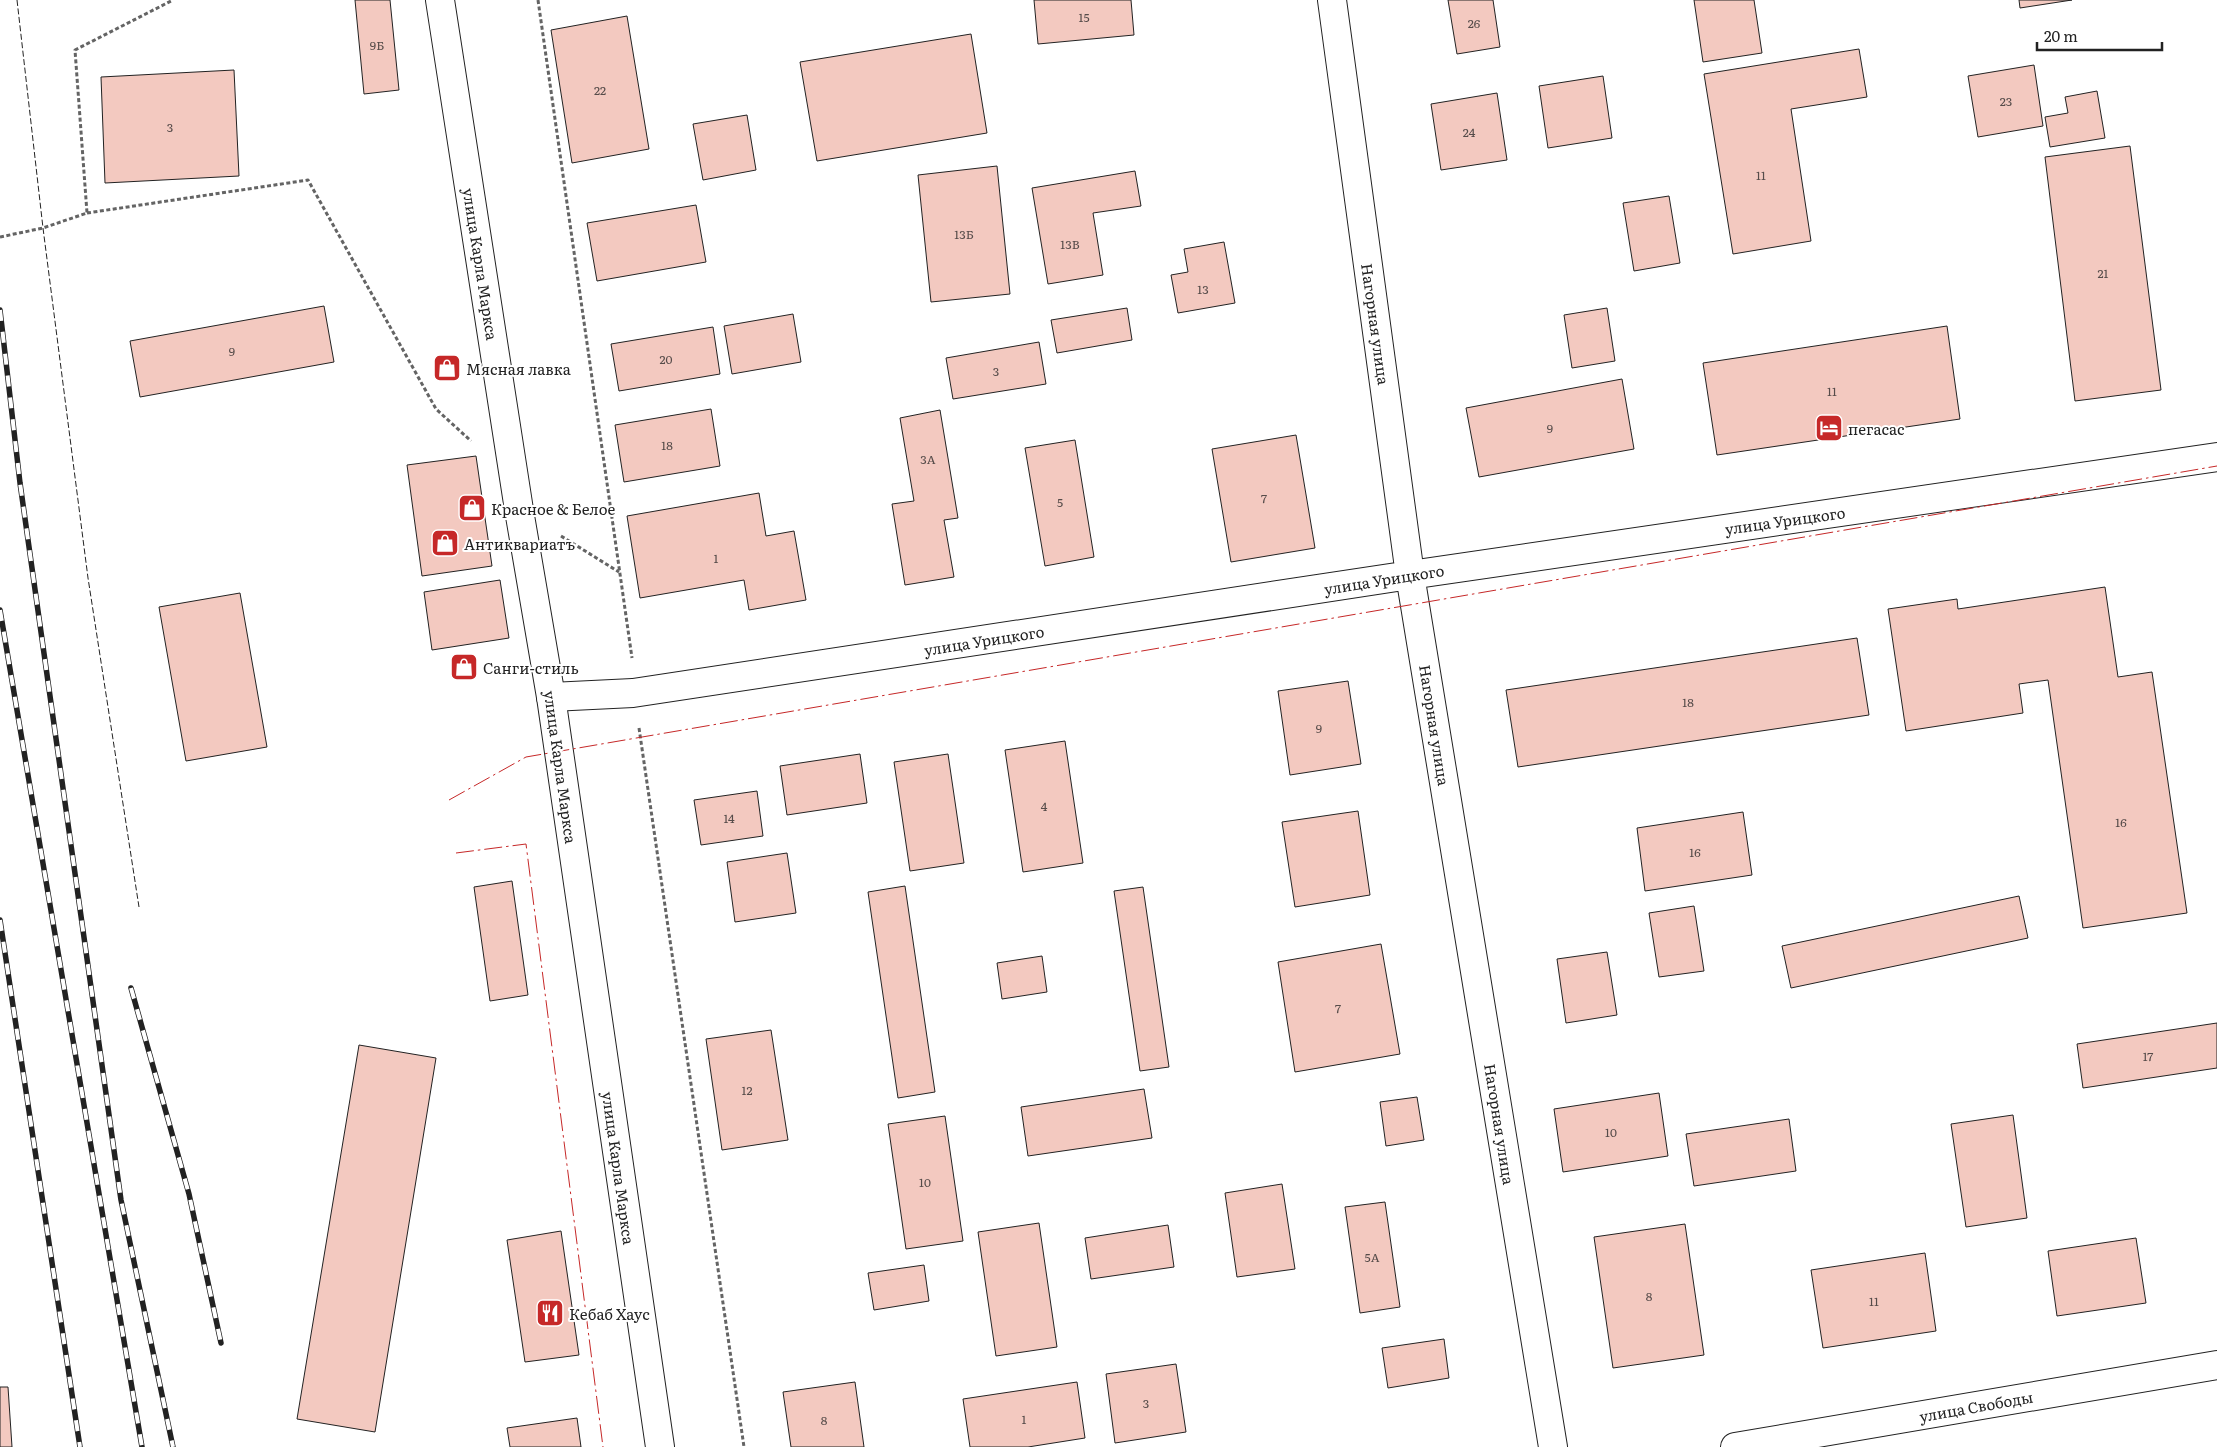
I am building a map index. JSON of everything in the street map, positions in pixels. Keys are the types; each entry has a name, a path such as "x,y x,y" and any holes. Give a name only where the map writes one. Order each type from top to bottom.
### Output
{"street":[{"name":"улица Карла Маркса","path":"440,0 519,510 551,697 660,1447"},
{"name":"Нагорная улица","path":"1332,0 1410,575 1553,1447"},
{"name":"улица Урицкого","path":"551,697 633,693 1410,575 2217,457"},
{"name":"улица Свободы","path":"1735,1447 2217,1365"}],"path":[{"path":"88,213 75,50 173,0"},
{"path":"0,237 42,228 88,213 308,180 436,409 472,442"},
{"path":"519,510 620,572"}],"building":[{"path":"355,0 390,0 399,90 364,94"},
{"path":"1034,0 1131,0 1134,35 1038,44"},
{"path":"1448,0 1493,0 1500,47 1457,54"},
{"path":"1694,0 1754,0 1762,53 1703,62"},
{"path":"2019,0 2072,0 2020,8"},
{"path":"627,16 649,149 572,163 551,30"},
{"path":"971,34 987,133 817,161 800,62"},
{"path":"1859,49 1867,97 1791,109 1811,241 1733,254 1704,74"},
{"path":"2034,65 2043,126 1978,137 1968,76"},
{"path":"234,70 239,176 105,183 101,77"},
{"path":"1603,76 1612,138 1548,148 1539,86"},
{"path":"2097,91 2105,138 2050,147 2045,117 2068,113 2065,97"},
{"path":"1497,93 1507,160 1441,170 1431,104"},
{"path":"747,115 756,170 703,180 693,124"},
{"path":"2130,146 2161,390 2075,401 2045,157"},
{"path":"997,166 1010,294 931,302 918,175"},
{"path":"1135,171 1141,206 1093,213 1103,275 1048,284 1032,188"},
{"path":"1669,196 1680,263 1634,271 1623,203"},
{"path":"696,205 706,262 597,281 587,223"},
{"path":"1224,242 1235,303 1178,313 1171,275 1188,272 1184,249"},
{"path":"324,306 334,362 140,397 130,341"},
{"path":"1127,308 1132,340 1057,353 1051,320"},
{"path":"1607,308 1615,361 1572,368 1564,315"},
{"path":"793,314 801,362 732,374 724,326"},
{"path":"1947,326 1960,419 1717,455 1703,363"},
{"path":"713,327 720,374 619,391 611,344"},
{"path":"1039,342 1046,384 953,399 946,358"},
{"path":"1622,379 1634,449 1479,477 1466,408"},
{"path":"711,409 720,466 624,482 615,425"},
{"path":"940,410 958,518 944,520 954,577 905,585 892,504 914,501 900,418"},
{"path":"1296,435 1315,548 1231,562 1212,449"},
{"path":"1075,440 1094,557 1045,566 1025,448"},
{"path":"476,456 492,566 422,576 407,465"},
{"path":"759,493 766,536 794,531 806,600 749,610 744,580 640,598 627,516"},
{"path":"500,580 509,638 432,650 424,592"},
{"path":"2105,587 2118,677 2152,672 2187,913 2083,928 2048,680 2019,684 2023,713 1906,731 1888,609 1957,599 1958,609"},
{"path":"240,593 267,747 186,761 159,607"},
{"path":"1857,638 1869,715 1518,767 1506,690"},
{"path":"1348,681 1361,764 1290,775 1278,691"},
{"path":"1065,741 1083,863 1023,872 1005,750"},
{"path":"860,754 867,803 787,815 780,766"},
{"path":"948,754 964,863 910,871 894,762"},
{"path":"757,791 763,836 701,845 694,800"},
{"path":"1358,811 1370,895 1295,907 1282,822"},
{"path":"1743,812 1752,875 1645,891 1637,828"},
{"path":"787,853 796,913 735,922 727,862"},
{"path":"512,881 528,995 490,1001 474,887"},
{"path":"905,886 935,1092 898,1098 868,892"},
{"path":"1143,887 1169,1067 1140,1071 1114,891"},
{"path":"2019,896 2028,938 1791,988 1782,946"},
{"path":"1694,906 1704,971 1659,977 1649,913"},
{"path":"1381,944 1400,1054 1295,1072 1278,962"},
{"path":"1607,952 1617,1015 1566,1023 1557,959"},
{"path":"1042,956 1047,992 1002,999 997,963"},
{"path":"2217,1023 2217,1068 2083,1088 2077,1044"},
{"path":"771,1030 788,1140 722,1150 706,1039"},
{"path":"359,1045 436,1058 375,1432 297,1419"},
{"path":"1144,1089 1152,1138 1028,1156 1021,1107"},
{"path":"1659,1093 1668,1156 1563,1172 1554,1109"},
{"path":"1417,1097 1424,1140 1386,1146 1380,1102"},
{"path":"2013,1115 2027,1218 1966,1227 1951,1124"},
{"path":"945,1116 963,1241 906,1249 888,1124"},
{"path":"1789,1119 1796,1171 1694,1186 1686,1134"},
{"path":"1282,1184 1295,1269 1237,1277 1225,1193"},
{"path":"1385,1202 1400,1307 1360,1313 1345,1207"},
{"path":"1039,1223 1057,1347 996,1356 978,1232"},
{"path":"1685,1224 1704,1355 1613,1368 1594,1237"},
{"path":"1168,1225 1174,1267 1091,1279 1085,1238"},
{"path":"561,1231 579,1355 525,1362 507,1240"},
{"path":"2136,1238 2146,1303 2057,1316 2048,1251"},
{"path":"1925,1253 1936,1331 1823,1348 1811,1270"},
{"path":"924,1265 929,1301 874,1310 868,1273"},
{"path":"1444,1339 1449,1378 1388,1388 1382,1348"},
{"path":"1176,1364 1186,1432 1115,1443 1106,1374"},
{"path":"855,1382 864,1447 791,1447 783,1392"},
{"path":"1077,1382 1085,1438 1028,1447 970,1447 963,1399"},
{"path":"0,1387 8,1387 12,1447 0,1447"},
{"path":"577,1418 581,1447 510,1447 507,1428"}],"railway":[{"path":"0,310 20,483 121,1200 173,1447"},
{"path":"0,610 142,1447"},
{"path":"0,920 80,1447"},
{"path":"131,988 189,1194 221,1343"}],"fence":[{"path":"17,0 43,228 88,578 139,907"}],"power":[{"path":"449,800 526,757 2217,466"},
{"path":"456,853 526,844 603,1447"}],"place":[{"name":"Мясная лавка","path":"447,368"},
{"name":"пегасас","path":"1829,428"},
{"name":"Красное & Белое","path":"472,508"},
{"name":"Антиквариатъ","path":"445,543"},
{"name":"Санги-стиль","path":"464,667"},
{"name":"Кебаб Хаус","path":"550,1313"}]}
